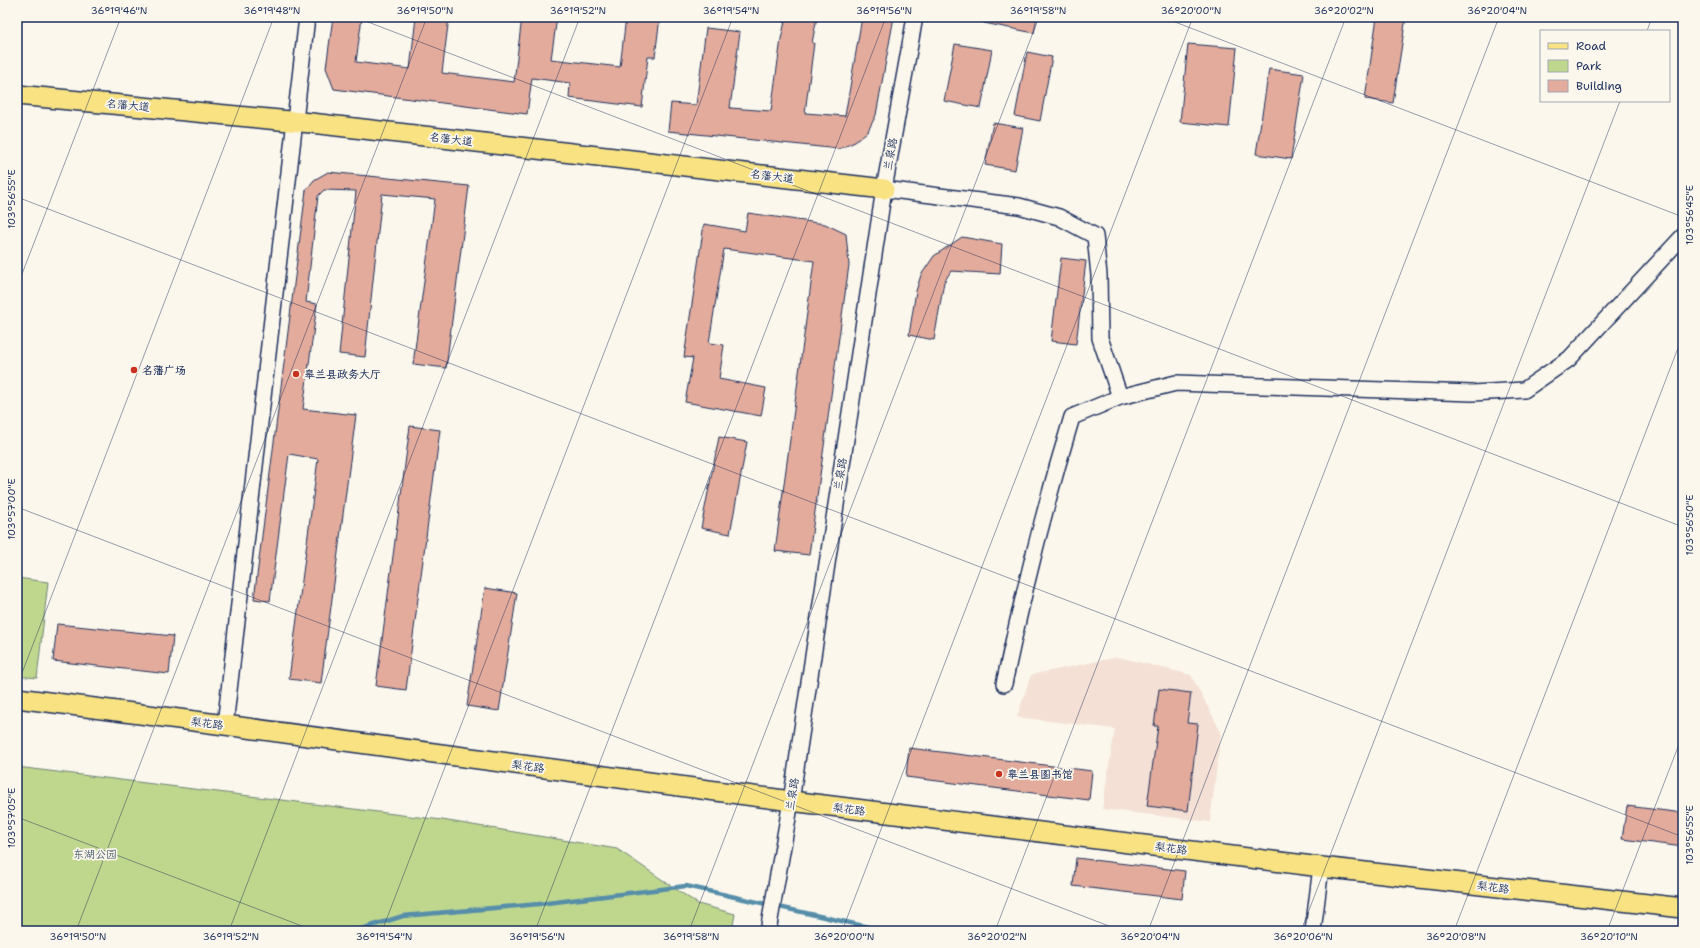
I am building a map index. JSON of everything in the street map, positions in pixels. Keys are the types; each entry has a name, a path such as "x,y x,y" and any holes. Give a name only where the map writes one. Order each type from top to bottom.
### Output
{"main road":[{"name":"名藩大道","path":"17,95 294,121 884,189"},
{"name":"梨花路","path":"17,698 791,801 1321,867 1683,908"}],"street":[{"path":"225,725 307,17"},
{"name":"兰泉路","path":"769,925 791,801 884,189 915,17"},
{"path":"884,189 1020,206 1059,217 1095,236 1099,274 1100,338 1120,397"},
{"path":"1004,684 1021,604 1050,487 1072,417 1120,397 1176,383 1472,393 1524,390 1569,359 1683,236"},
{"path":"1313,931 1321,867"}],"shaded area":[{"path":"1118,657 1191,675 1221,732 1210,822 1102,809 1115,729 1017,717 1031,675"}],"green space":[{"path":"17,578 48,582 37,678 17,676"},
{"name":"东湖公园","path":"17,767 442,820 617,849 698,904 735,914 732,931 17,931"}],"building":[{"path":"333,17 362,17 356,62 410,69 416,17 449,17 442,73 514,82 522,17 557,17 551,59 620,67 626,17 660,17 655,57 648,57 642,107 569,98 570,83 532,78 527,114 334,89 326,68"},
{"path":"786,17 817,17 812,43 814,43 805,113 845,116 862,17 894,17 876,115 868,131 855,142 839,149 668,131 671,103 696,105 706,28 740,32 730,108 771,111 781,39"},
{"path":"985,17 1037,17 1034,33 984,23"},
{"path":"1377,17 1406,17 1393,103 1365,99"},
{"path":"955,44 992,50 981,108 944,101"},
{"path":"1188,44 1237,48 1229,127 1180,122"},
{"path":"1027,52 1052,57 1040,121 1015,116"},
{"path":"1269,69 1304,74 1291,159 1256,154"},
{"path":"993,123 1023,128 1015,170 985,165"},
{"path":"328,172 469,186 446,368 413,364 435,199 382,194 365,357 339,354 356,191 324,190 318,196 306,302 317,304 303,409 356,415 321,683 289,679 318,459 289,454 270,601 254,599 306,190 314,180"},
{"path":"748,213 825,224 846,234 849,265 809,555 775,551 814,261 724,249 709,343 724,345 719,379 766,388 761,416 685,402 693,358 684,357 704,224 745,231"},
{"path":"962,237 1002,244 1000,274 951,271 944,282 934,340 909,335 916,291 921,275 934,256"},
{"path":"1061,258 1086,261 1076,344 1051,341"},
{"path":"410,426 440,430 406,690 376,686"},
{"path":"719,437 747,442 730,534 701,528"},
{"path":"485,588 517,593 499,711 467,706"},
{"path":"57,624 173,636 169,674 53,661"},
{"path":"1159,689 1191,693 1187,723 1198,724 1188,811 1147,806 1158,726 1154,726"},
{"name":"皋兰县图书馆","path":"909,748 1092,771 1089,800 906,777"},
{"path":"1627,806 1683,813 1683,847 1622,839"},
{"path":"1076,858 1185,871 1182,899 1073,886"}],"waterway":[{"path":"355,931 403,916 539,904 686,886 886,931"}],"place":[{"name":"名藩广场","path":"134,370"},
{"name":"皋兰县政务大厅","path":"296,374"},
{"name":"皋兰县图书馆","path":"999,774"}]}
